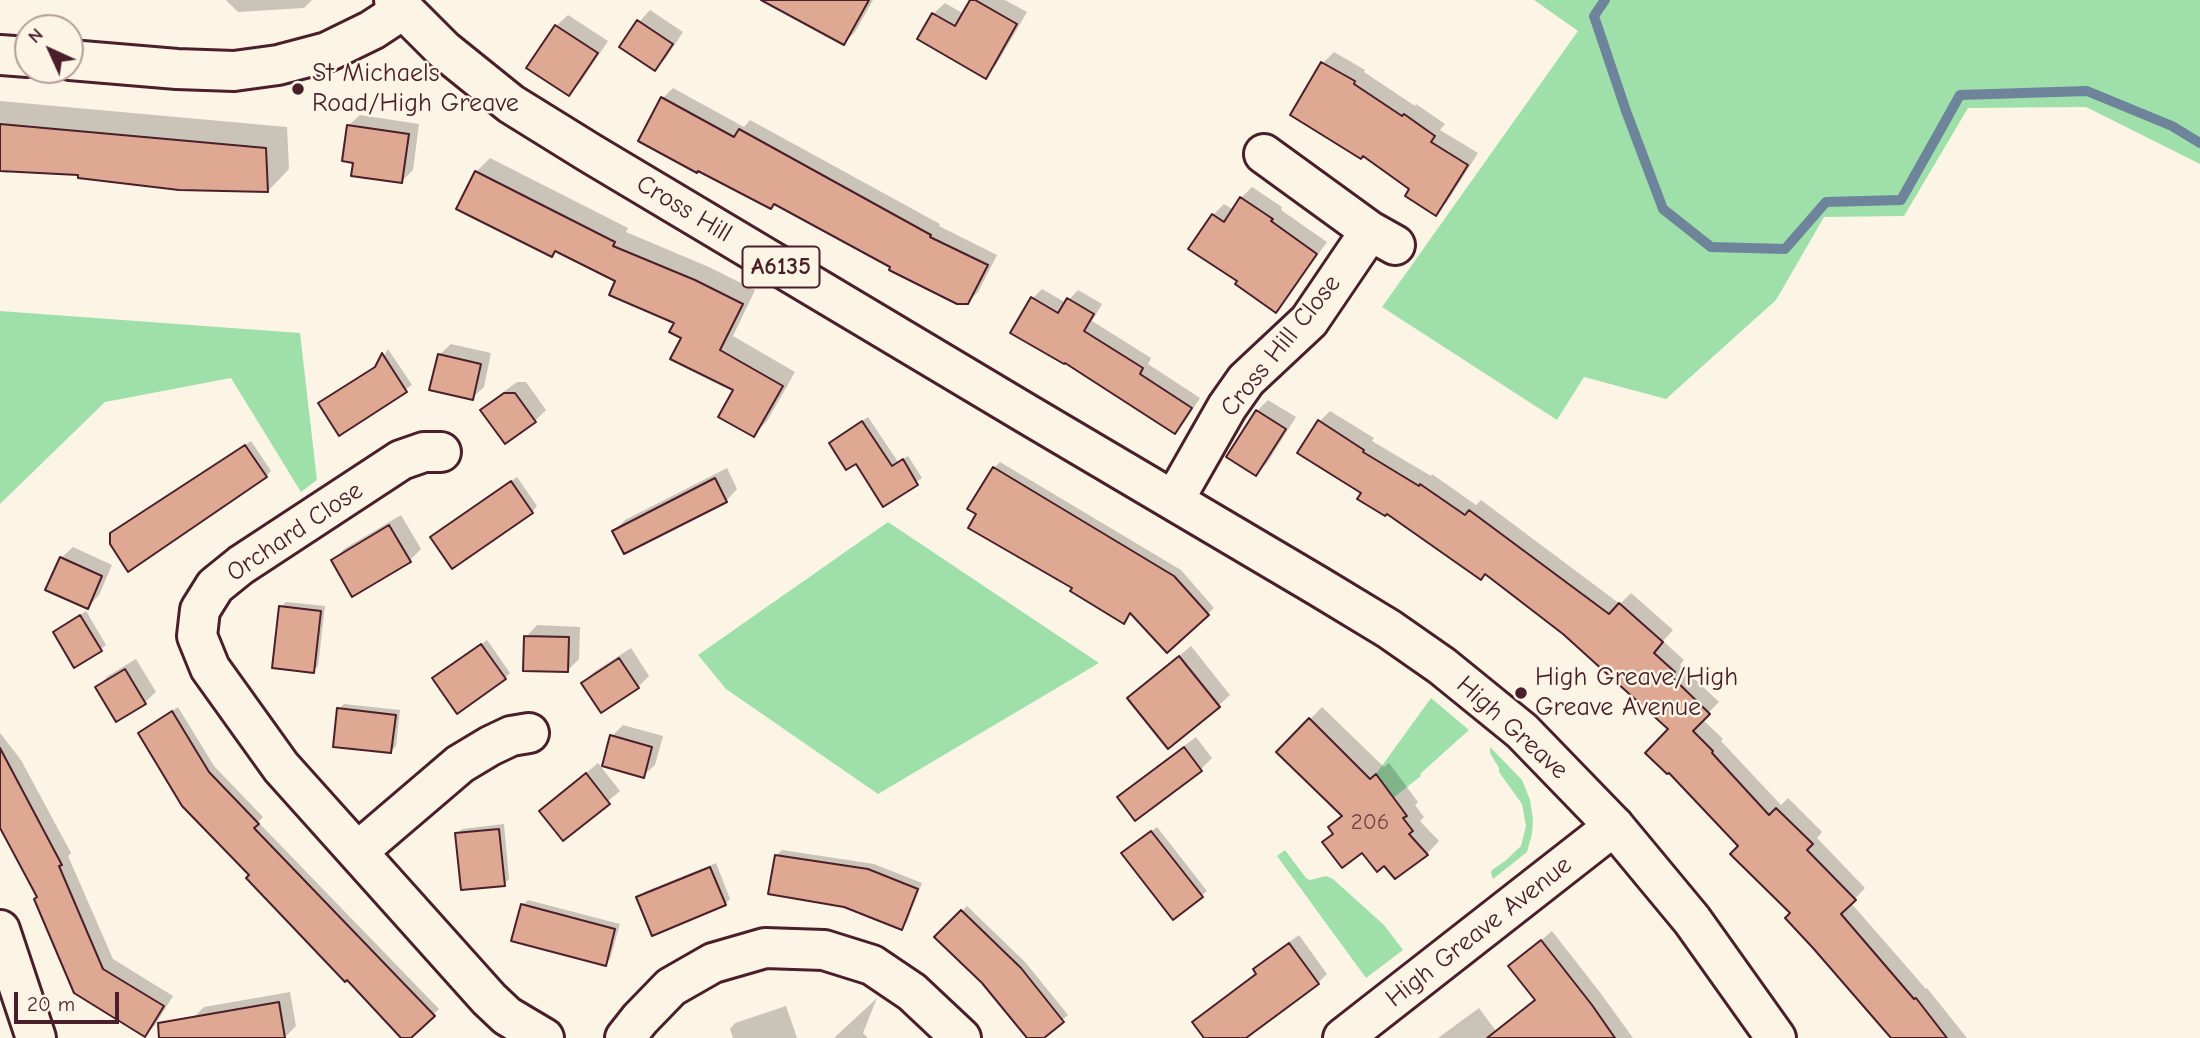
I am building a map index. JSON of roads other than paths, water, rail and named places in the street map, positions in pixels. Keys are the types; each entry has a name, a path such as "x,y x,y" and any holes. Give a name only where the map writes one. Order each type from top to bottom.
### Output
{"street":[{"path":"84,61 234,71 278,65 327,52 372,30 399,5"},
{"name":"Cross Hill","path":"399,5 444,50 511,104 1174,500"},
{"name":"Cross Hill Close","path":"1174,500 1246,380 1309,321 1383,238 1264,154"},
{"name":"Orchard Close","path":"441,452 424,452 401,460 241,565 215,586 200,610 197,636 209,668 281,767 489,999 507,1016 544,1038"},
{"name":"High Greave","path":"1174,500 1377,622 1442,666 1522,731 1614,826 1692,920 1776,1038"},
{"path":"357,852 460,764 511,736 529,733"},
{"name":"High Greave Avenue","path":"1343,1038 1614,826"},
{"path":"0,930 36,1038"},
{"path":"625,1038 671,987 713,963 765,948 824,950 872,965 912,992 961,1038"}],"waterway":[{"path":"1605,0 1594,16 1663,209 1711,247 1785,249 1826,202 1901,200 1960,95 2087,91 2172,126 2200,143"}],"place":[{"name":"St Michaels Road/High Greave","path":"298,89"},
{"name":"High Greave/High Greave Avenue","path":"1521,693"}]}
